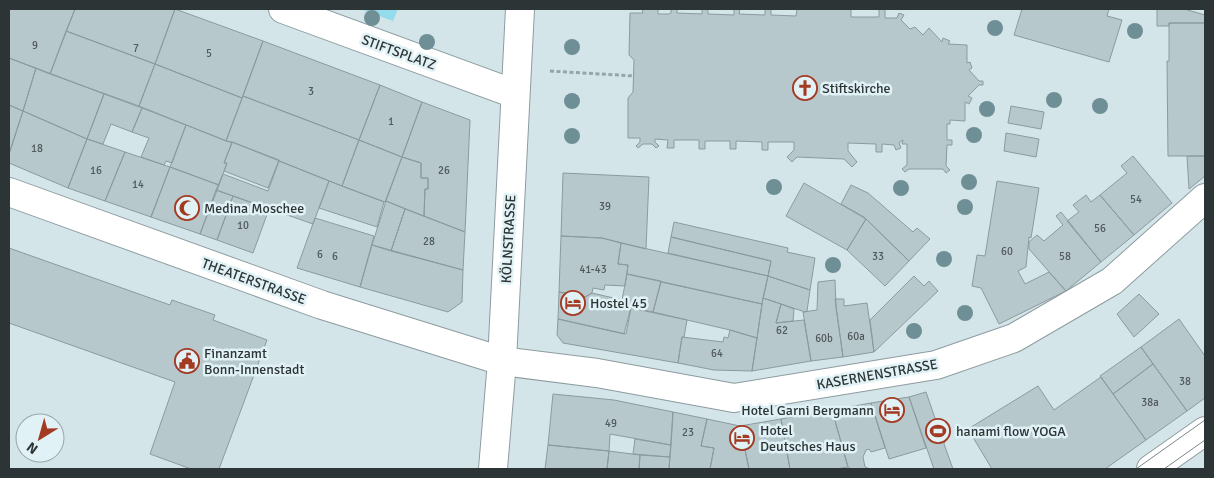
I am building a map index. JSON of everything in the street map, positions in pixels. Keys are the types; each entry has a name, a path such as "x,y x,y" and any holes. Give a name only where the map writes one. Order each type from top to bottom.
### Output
{"street":[{"name":"STIFTSPLATZ","path":"283,9 516,82"},
{"name":"KÖLNSTRASSE","path":"493,469 502,361 520,9"},
{"name":"THEATERSTRASSE","path":"9,192 322,305 502,361"},
{"name":"KASERNENSTRASSE","path":"502,361 597,373 734,398 936,365 1014,338 1112,281 1205,198"},
{"path":"1151,469 1205,431"}],"path":[{"path":"516,82 634,76"}],"shaded area":[{"path":"360,9 398,9 393,21"}],"building":[{"path":"9,9 75,9 50,74 9,58"},
{"path":"75,9 175,9 155,64 66,31"},
{"path":"175,9 263,41 242,98 155,64"},
{"name":"Stiftskirche","path":"642,9 660,9 658,14 669,14 671,9 677,9 677,13 702,14 702,9 708,9 708,14 734,15 734,9 740,9 739,14 765,15 765,9 771,9 771,15 796,16 797,9 851,9 851,17 879,17 879,9 885,9 885,18 897,18 899,13 904,15 901,20 910,29 915,27 923,35 929,28 942,42 943,38 950,41 948,44 967,45 967,63 970,62 972,68 969,70 979,81 983,81 983,85 979,85 968,96 972,98 969,104 965,102 965,121 950,120 950,124 947,124 947,140 952,140 952,145 947,145 946,166 950,170 946,173 943,169 909,169 905,172 902,169 907,165 907,144 902,144 903,140 899,143 901,148 896,150 894,145 882,144 882,152 876,152 876,144 848,143 848,151 857,162 852,167 844,159 797,157 792,162 787,157 794,150 794,142 768,142 768,150 762,150 762,142 736,141 736,149 730,149 730,141 705,141 705,149 699,149 699,140 674,140 674,148 667,148 668,140 655,139 659,146 656,148 652,144 643,144 638,148 636,146 640,142 640,138 628,138 628,98 633,92 634,60 629,55 630,13 643,13"},
{"path":"1022,9 1109,9 1107,16 1122,20 1109,62 1014,35"},
{"path":"1157,9 1184,9 1205,15 1205,23 1169,23 1169,26 1157,26"},
{"path":"1169,23 1205,23 1205,156 1168,156 1167,61 1169,61"},
{"path":"66,31 155,64 139,106 50,74"},
{"path":"263,41 380,85 359,140 243,96"},
{"path":"9,58 36,68 23,111 9,105"},
{"path":"155,64 242,98 226,141 139,106"},
{"path":"36,68 104,94 87,139 23,111"},
{"path":"380,85 422,102 402,157 359,140"},
{"path":"104,94 142,108 132,132 111,124 103,144 87,139"},
{"path":"243,96 359,140 342,186 226,141"},
{"path":"422,102 470,120 465,232 424,216 425,189 428,189 428,178 421,178 421,163 402,157"},
{"path":"9,105 23,111 9,154"},
{"path":"1011,106 1044,112 1041,129 1008,123"},
{"path":"142,108 186,125 172,163 166,161 164,165 141,157 149,138 132,132"},
{"path":"23,111 87,139 68,188 9,163 9,154"},
{"path":"186,125 232,143 224,163 227,163 219,185 170,167"},
{"path":"1006,133 1039,139 1036,157 1004,151"},
{"path":"87,139 125,152 105,201 68,188"},
{"path":"359,140 402,157 385,202 342,186"},
{"path":"232,142 279,160 268,188 224,171 227,163 224,163"},
{"path":"125,152 170,167 151,217 105,201"},
{"path":"1133,156 1172,203 1134,235 1100,195 1127,173 1121,166"},
{"path":"1187,156 1205,156 1205,176 1189,189"},
{"path":"402,157 421,163 421,178 428,178 428,189 425,189 424,216 386,201"},
{"path":"279,161 329,181 313,224 216,190 223,174 268,191"},
{"path":"170,167 219,185 200,234 151,217"},
{"path":"563,173 649,177 646,249 602,238 561,236"},
{"path":"329,181 384,202 377,227 319,208"},
{"path":"997,181 1039,188 1031,238 1029,237 1026,267 1018,271 1025,284 1049,272 1066,291 999,324 981,288 972,286 977,255 985,256"},
{"path":"804,183 866,219 847,250 786,216"},
{"path":"851,185 868,193 913,232 917,228 930,239 909,261 864,217 841,204"},
{"path":"216,190 233,196 217,240 200,234"},
{"path":"1086,195 1091,202 1100,195 1134,235 1101,262 1067,221 1079,212 1073,205"},
{"path":"233,196 269,209 253,253 217,240"},
{"path":"386,201 405,209 391,251 372,245"},
{"path":"405,209 465,232 463,270 391,251"},
{"path":"1061,212 1101,262 1066,291 1029,249 1029,242 1037,235 1044,241 1063,225 1056,216"},
{"path":"315,218 374,236 360,287 297,268"},
{"path":"866,219 909,261 885,286 847,250"},
{"path":"674,222 788,248 787,252 815,258 810,290 768,276 771,261 671,237"},
{"path":"561,236 602,238 621,243 618,264 628,265 625,286 605,285 604,290 593,288 592,293 585,297 559,292"},
{"path":"671,237 771,261 768,276 668,253"},
{"path":"621,243 768,276 762,304 627,274 628,265 618,264"},
{"path":"372,245 463,270 462,302 448,312 360,287"},
{"name":"Finanzamt Bonn-Innenstadt","path":"9,248 170,305 172,300 215,315 213,320 267,340 219,469 191,469 150,454 175,382 9,323"},
{"path":"627,274 661,281 653,312 631,307 624,334 558,319 559,292 585,297 592,293 622,300"},
{"path":"768,276 810,290 807,311 805,312 763,298"},
{"path":"914,276 924,286 929,281 938,291 874,352 870,320"},
{"path":"835,280 836,307 843,357 811,361 803,312 817,310 818,282"},
{"path":"661,282 762,304 757,338 653,312"},
{"path":"1139,294 1159,314 1134,337 1117,314"},
{"path":"763,298 781,304 776,323 804,320 811,361 752,371"},
{"path":"835,299 844,299 844,306 867,303 874,352 843,357"},
{"path":"781,304 794,309 793,321 776,323"},
{"path":"631,308 687,320 678,363 563,343 557,335 558,319 626,334"},
{"path":"1179,319 1205,356 1205,398 1187,411 1141,347"},
{"path":"730,330 757,338 752,371 714,370 678,363 682,337 723,342 724,337 728,338"},
{"path":"1141,347 1153,364 1113,394 1100,376"},
{"path":"1153,364 1187,411 1146,440 1113,394"},
{"path":"1101,377 1146,440 1105,469 992,469 968,429 1038,386 1054,410"},
{"path":"926,392 936,421 942,424 946,437 944,444 953,469 934,469 909,397"},
{"path":"553,394 614,400 673,412 671,445 610,434 609,451 548,445"},
{"path":"909,397 926,448 889,459 871,403"},
{"path":"871,403 885,448 871,452 869,449 866,450 863,457 865,467 870,469 850,469 832,410"},
{"path":"832,410 848,467 836,469 790,469 781,419"},
{"path":"673,412 707,419 701,446 714,448 710,469 669,469"},
{"path":"707,419 740,426 749,469 710,469 714,448 701,446"},
{"path":"781,419 790,469 749,469 740,426"},
{"path":"635,439 671,445 670,457 633,454"},
{"path":"548,445 609,451 607,469 545,469"},
{"path":"609,451 640,455 639,469 607,469"},
{"path":"640,455 670,457 669,469 639,469"}],"tram line":[{"path":"1136,469 1205,420"},
{"path":"1164,469 1205,440"}],"place":[{"name":"Stiftskirche","path":"805,88"},
{"name":"Medina Moschee","path":"187,208"},
{"name":"Hostel 45","path":"573,303"},
{"name":"Finanzamt Bonn-Innenstadt","path":"187,361"},
{"name":"Hotel Garni Bergmann","path":"892,410"},
{"name":"hanami flow YOGA","path":"938,431"},
{"name":"Hotel Deutsches Haus","path":"742,438"}]}
